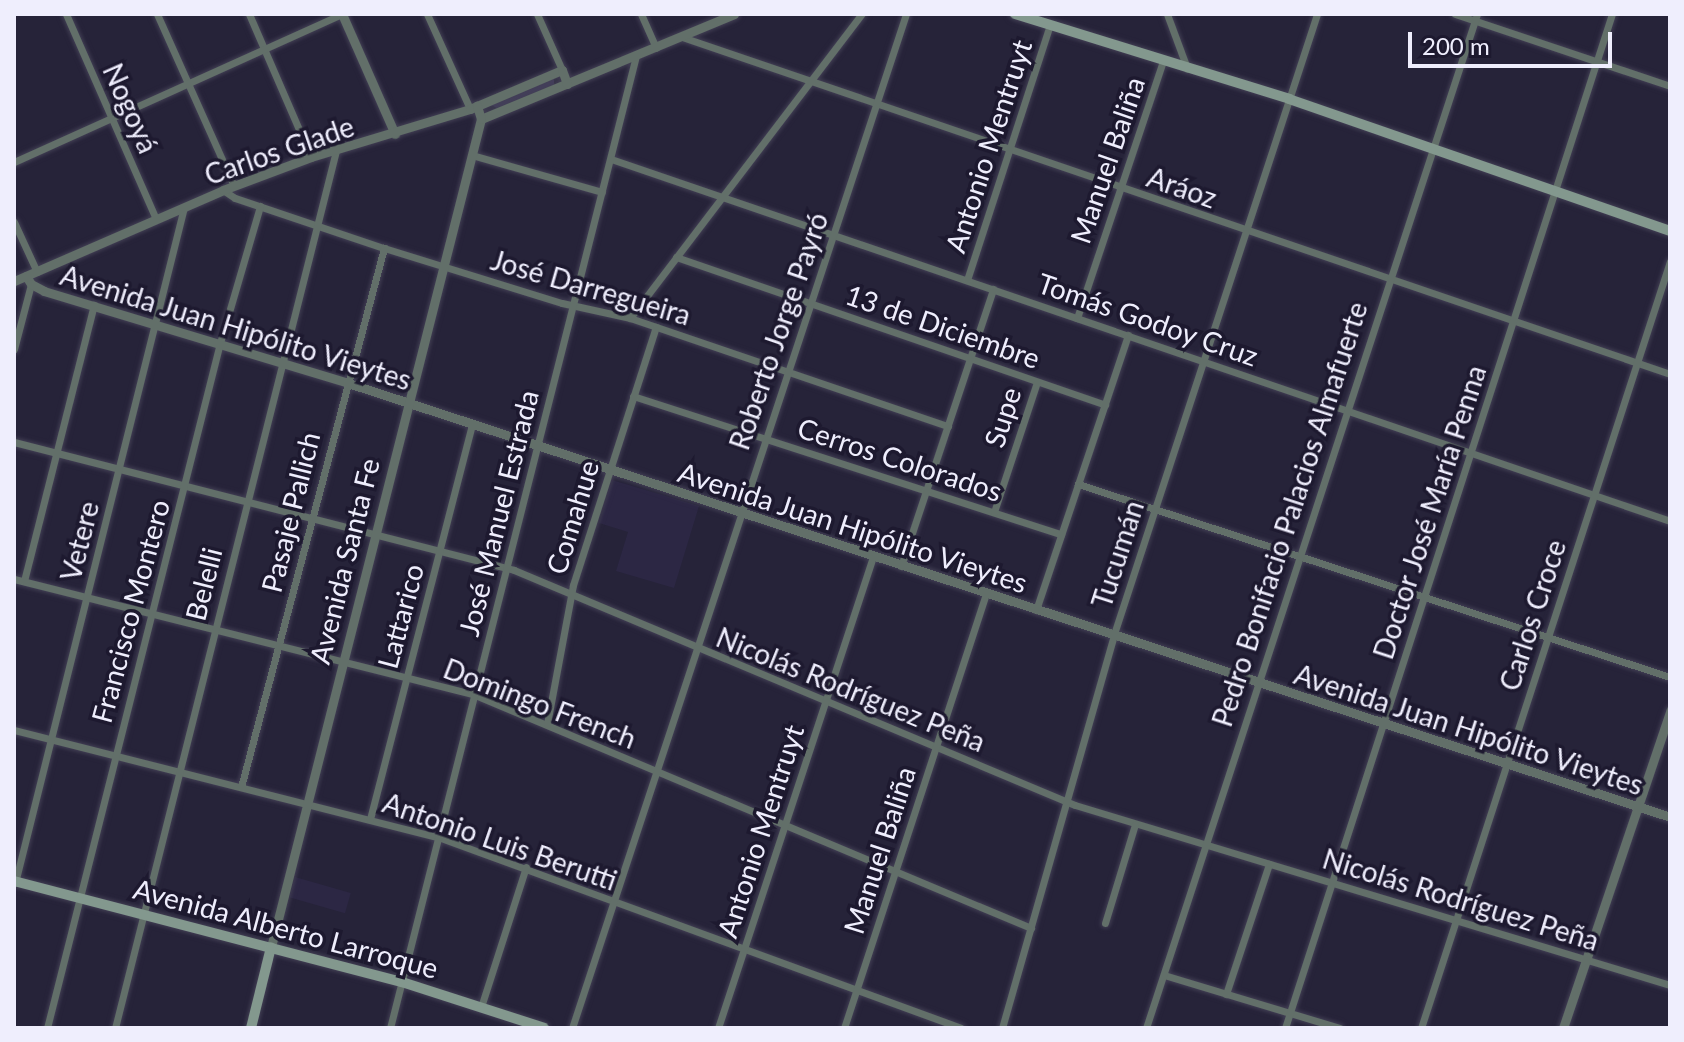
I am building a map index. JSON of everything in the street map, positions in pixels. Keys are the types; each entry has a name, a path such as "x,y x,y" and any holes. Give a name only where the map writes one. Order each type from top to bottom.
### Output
{"main road":[{"path":"1019,15 1289,99 1670,231"},
{"name":"Avenida Alberto Larroque","path":"14,883 402,982 544,1028"},
{"name":"Avenida Santa Fe","path":"251,1028 271,947"}],"street":[{"name":"Nogoyá","path":"66,14 156,219"},
{"path":"157,14 234,186"},
{"path":"249,14 311,157"},
{"path":"14,162 342,14 395,134"},
{"path":"427,14 481,119 734,14"},
{"path":"537,14 567,84"},
{"path":"641,14 656,48"},
{"path":"630,318 862,14"},
{"name":"Roberto Jorge Payró","path":"572,1028 906,14"},
{"path":"1167,14 1187,68"},
{"path":"1289,99 1317,14"},
{"path":"1455,14 1476,18 1670,86"},
{"name":"Doctor José María Penna","path":"1285,1028 1612,14"},
{"name":"Pedro Bonifacio Palacios Almafuerte","path":"1146,1028 1256,682 1476,18"},
{"name":"Antonio Mentruyt","path":"967,280 1050,25"},
{"name":"Aráoz","path":"682,37 1120,189 1670,374"},
{"name":"José Manuel Estrada","path":"390,1028 636,56"},
{"name":"Manuel Baliña","path":"1077,318 1163,61"},
{"name":"Carlos Glade","path":"14,281 31,277 223,190 311,157 473,108 562,70"},
{"name":"Tucumán","path":"1002,1028 1114,634 1206,362 1289,99"},
{"name":"Avenida Santa Fe","path":"271,947 481,119"},
{"name":"Belelli","path":"115,1028 336,151"},
{"path":"472,155 602,192"},
{"name":"Tomás Godoy Cruz","path":"611,159 1670,521"},
{"name":"José Darregueira","path":"223,190 260,206 384,248 573,305 630,318 948,426"},
{"name":"Francisco Montero","path":"47,1028 220,343 260,206"},
{"name":"Vetere","path":"14,883 184,207"},
{"path":"14,222 31,277 14,349"},
{"name":"Pasaje Pallich","path":"241,787 384,248"},
{"name":"13 de Diciembre","path":"676,257 1105,405"},
{"name":"Carlos Croce","path":"1421,1028 1670,261"},
{"name":"Avenida Juan Hipólito Vieytes","path":"31,277 94,305 348,383 1670,817"},
{"name":"Antonio Mentruyt","path":"901,566 993,289"},
{"path":"24,581 94,305"},
{"name":"Comahue","path":"547,724 571,594 656,327"},
{"path":"1036,610 1128,335"},
{"name":"Supe","path":"994,512 1037,382"},
{"name":"Cerros Colorados","path":"633,396 1061,534"},
{"name":"Lattarico","path":"370,819 472,424"},
{"name":"Nicolás Rodríguez Peña","path":"14,442 508,568 1066,801 1670,985"},
{"path":"1078,484 1670,677"},
{"name":"Antonio Mentruyt","path":"718,1028 873,557"},
{"name":"Domingo French","path":"14,579 475,695 1031,928"},
{"name":"Manuel Baliña","path":"844,1028 986,594"},
{"path":"1563,1028 1670,711"},
{"name":"Antonio Luis Berutti","path":"14,730 438,837 961,1028"},
{"path":"1105,923 1135,824"},
{"path":"1226,994 1269,864"},
{"path":"481,1007 526,867"},
{"path":"1164,975 1339,1028"}],"shaded area":[{"path":"554,77 554,85 497,108 491,105"},
{"path":"612,480 699,506 674,588 616,571 628,532 599,523"},
{"path":"295,877 351,893 345,913 289,897"}]}
